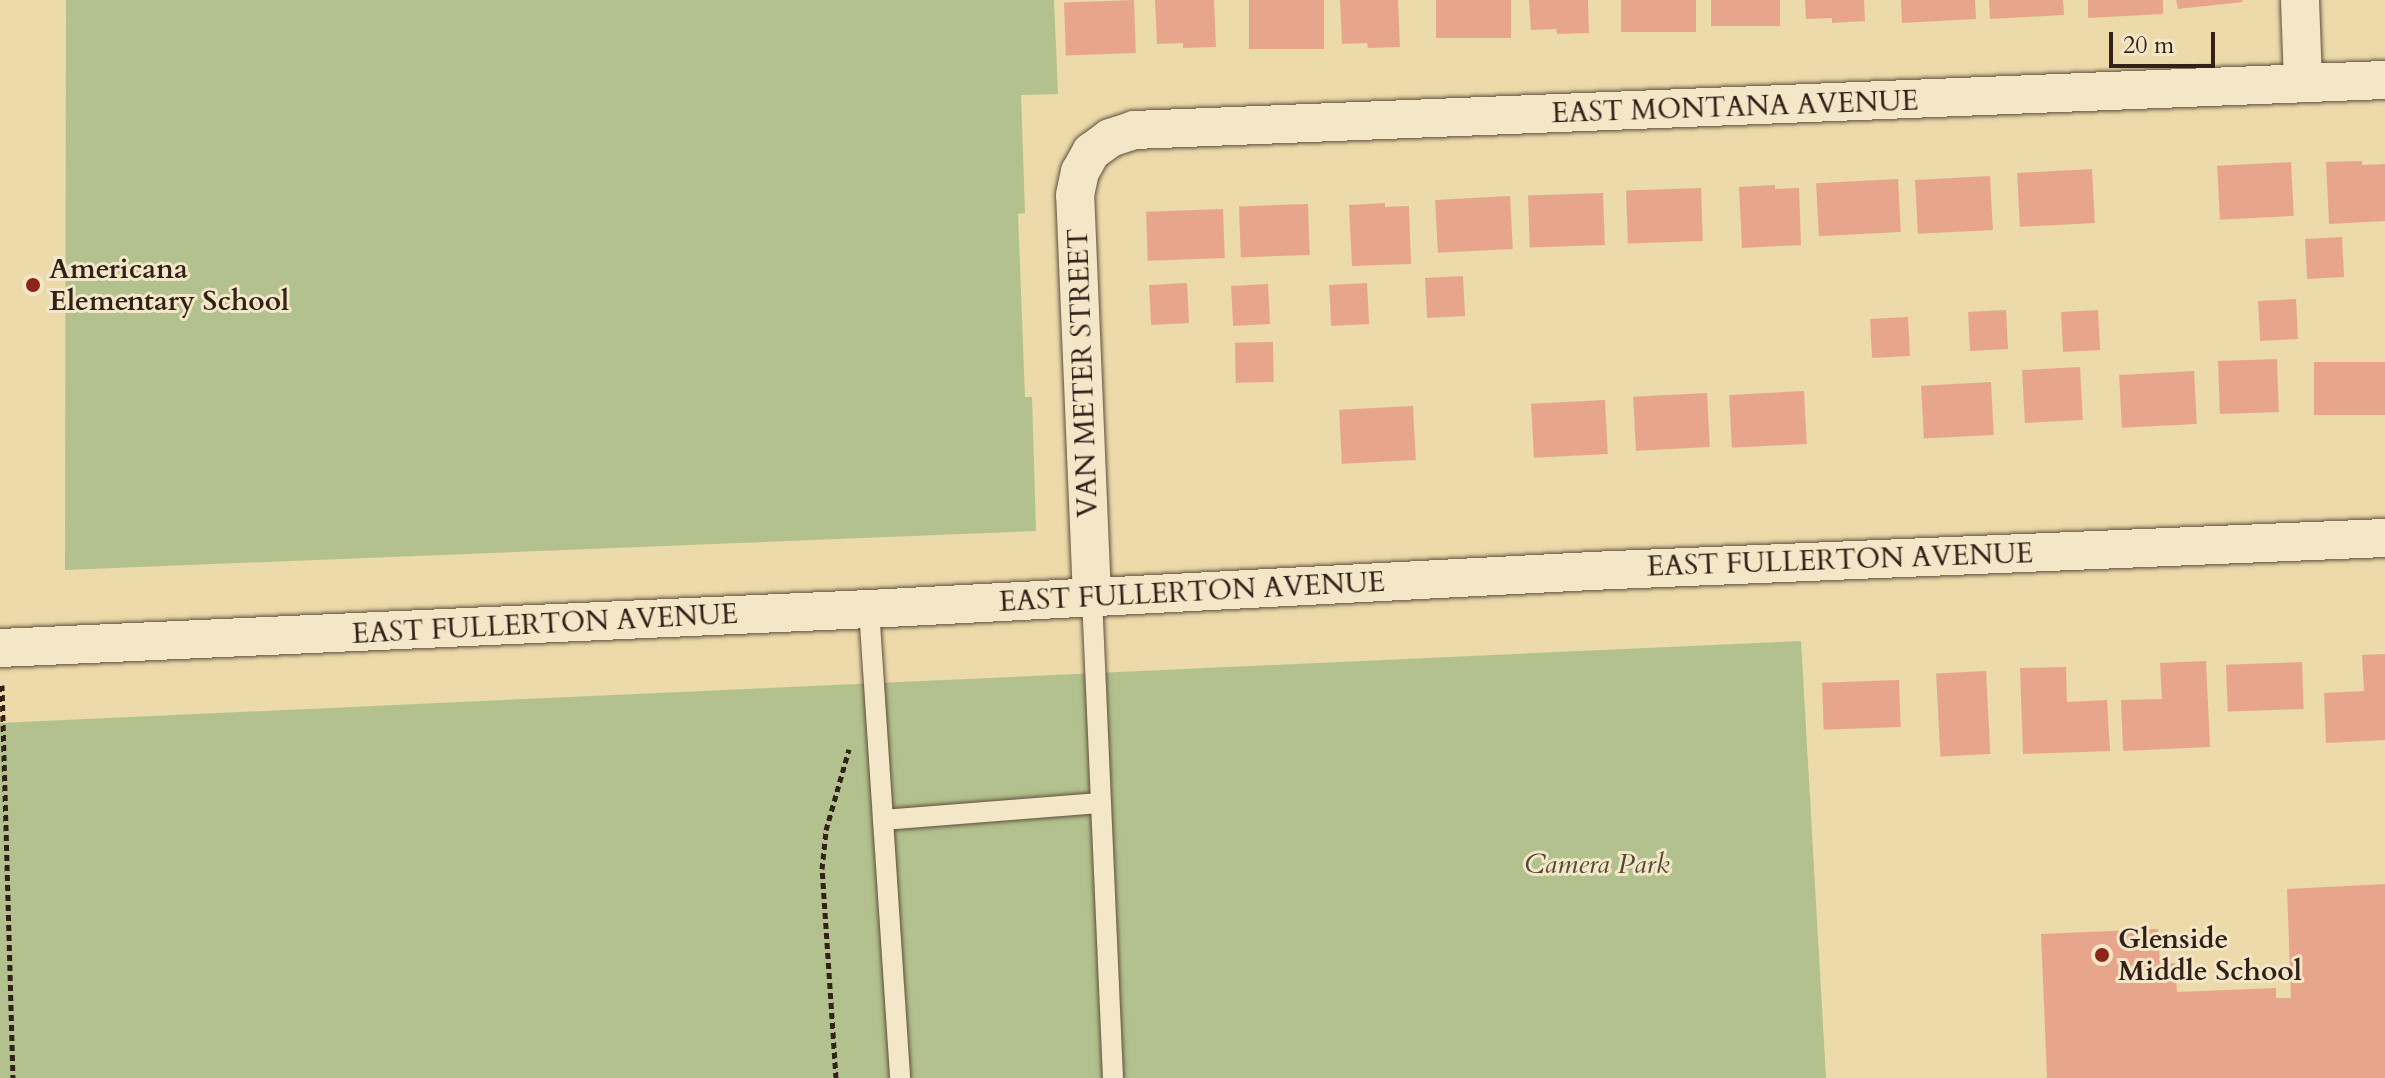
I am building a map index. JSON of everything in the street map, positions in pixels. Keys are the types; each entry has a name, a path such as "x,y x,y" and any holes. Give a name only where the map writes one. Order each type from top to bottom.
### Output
{"street":[{"path":"2300,0 2303,83"},
{"name":"EAST MONTANA AVENUE","path":"1091,152 1110,138 1134,130 2385,80"},
{"name":"VAN METER STREET","path":"1091,152 1080,172 1075,195 1092,597"},
{"name":"EAST FULLERTON AVENUE","path":"0,648 869,609 1607,570 2385,538"}],"lane":[{"path":"1092,597 1113,1078"},
{"path":"869,609 900,1078"},
{"path":"883,820 1099,803"}],"path":[{"path":"0,648 13,1078"},
{"path":"836,1078 822,869 826,830 860,712 873,693"}],"green space":[{"path":"66,0 1054,0 1058,94 1021,95 1025,213 1018,214 1025,397 1032,397 1036,531 65,570"},
{"name":"Camera Park","path":"1801,641 1826,1078 0,1078 0,723"}],"building":[{"path":"1134,0 1136,53 1066,55 1064,2"},
{"path":"1155,0 1214,0 1216,47 1183,48 1183,43 1157,44"},
{"path":"1249,0 1324,0 1324,49 1249,49"},
{"path":"1340,0 1398,0 1400,47 1368,48 1367,43 1342,44"},
{"path":"1436,0 1511,0 1511,38 1436,38"},
{"path":"1529,0 1588,0 1589,33 1557,34 1556,29 1531,30"},
{"path":"1621,0 1696,0 1696,32 1621,32"},
{"path":"1711,0 1780,0 1780,26 1711,26"},
{"path":"1805,0 1864,0 1865,21 1832,23 1832,18 1806,19"},
{"path":"1901,0 1975,0 1976,19 1902,23"},
{"path":"1989,0 2063,0 2064,15 1990,19"},
{"path":"2088,0 2163,0 2163,14 2088,18"},
{"path":"2176,0 2242,0 2243,2 2178,9"},
{"path":"2362,161 2362,165 2385,164 2385,221 2329,224 2326,162"},
{"path":"2291,162 2294,216 2220,220 2217,166"},
{"path":"2092,169 2095,223 2020,227 2017,173"},
{"path":"1990,176 1993,230 1918,234 1915,180"},
{"path":"1898,179 1901,232 1819,236 1816,183"},
{"path":"1775,185 1775,189 1799,188 1801,245 1742,248 1739,187"},
{"path":"1701,188 1703,241 1628,244 1626,191"},
{"path":"1603,193 1605,245 1530,248 1528,196"},
{"path":"1510,196 1513,249 1438,253 1435,200"},
{"path":"1385,203 1385,207 1409,206 1411,264 1352,266 1349,205"},
{"path":"1308,204 1310,255 1241,257 1239,206"},
{"path":"1223,209 1225,258 1148,261 1146,212"},
{"path":"2342,237 2344,277 2307,279 2305,239"},
{"path":"1463,276 1465,316 1427,318 1425,278"},
{"path":"1187,283 1189,323 1151,325 1149,285"},
{"path":"1367,283 1369,324 1331,326 1329,285"},
{"path":"1268,284 1270,324 1233,326 1231,286"},
{"path":"2296,299 2298,339 2260,341 2258,301"},
{"path":"2006,310 2008,349 1970,351 1968,312"},
{"path":"2098,310 2100,350 2063,352 2061,312"},
{"path":"1908,317 1910,356 1872,358 1870,319"},
{"path":"1273,342 1274,382 1236,383 1235,343"},
{"path":"2277,359 2279,412 2220,414 2218,361"},
{"path":"2314,362 2385,362 2385,415 2314,415"},
{"path":"2080,367 2083,420 2025,423 2022,370"},
{"path":"2194,371 2197,424 2122,428 2119,375"},
{"path":"1991,382 1994,435 1924,439 1921,386"},
{"path":"1804,391 1807,444 1732,448 1729,395"},
{"path":"1707,393 1710,447 1636,451 1633,397"},
{"path":"1605,400 1608,454 1534,458 1531,404"},
{"path":"1413,406 1416,460 1342,464 1339,410"},
{"path":"2385,654 2385,740 2326,743 2324,693 2364,691 2362,655"},
{"path":"2206,661 2210,747 2123,751 2121,700 2162,699 2160,663"},
{"path":"2302,662 2304,709 2228,712 2226,665"},
{"path":"2066,667 2067,702 2107,700 2110,751 2023,754 2020,668"},
{"path":"1986,671 1990,754 1940,757 1936,674"},
{"path":"1899,680 1901,727 1824,730 1822,683"},
{"path":"2385,884 2385,1078 2047,1078 2041,934 2158,929 2160,964 2175,963 2177,992 2276,988 2276,998 2291,998 2287,889"}],"place":[{"name":"Americana Elementary School","path":"33,285"},
{"name":"Glenside Middle School","path":"2102,955"}]}
